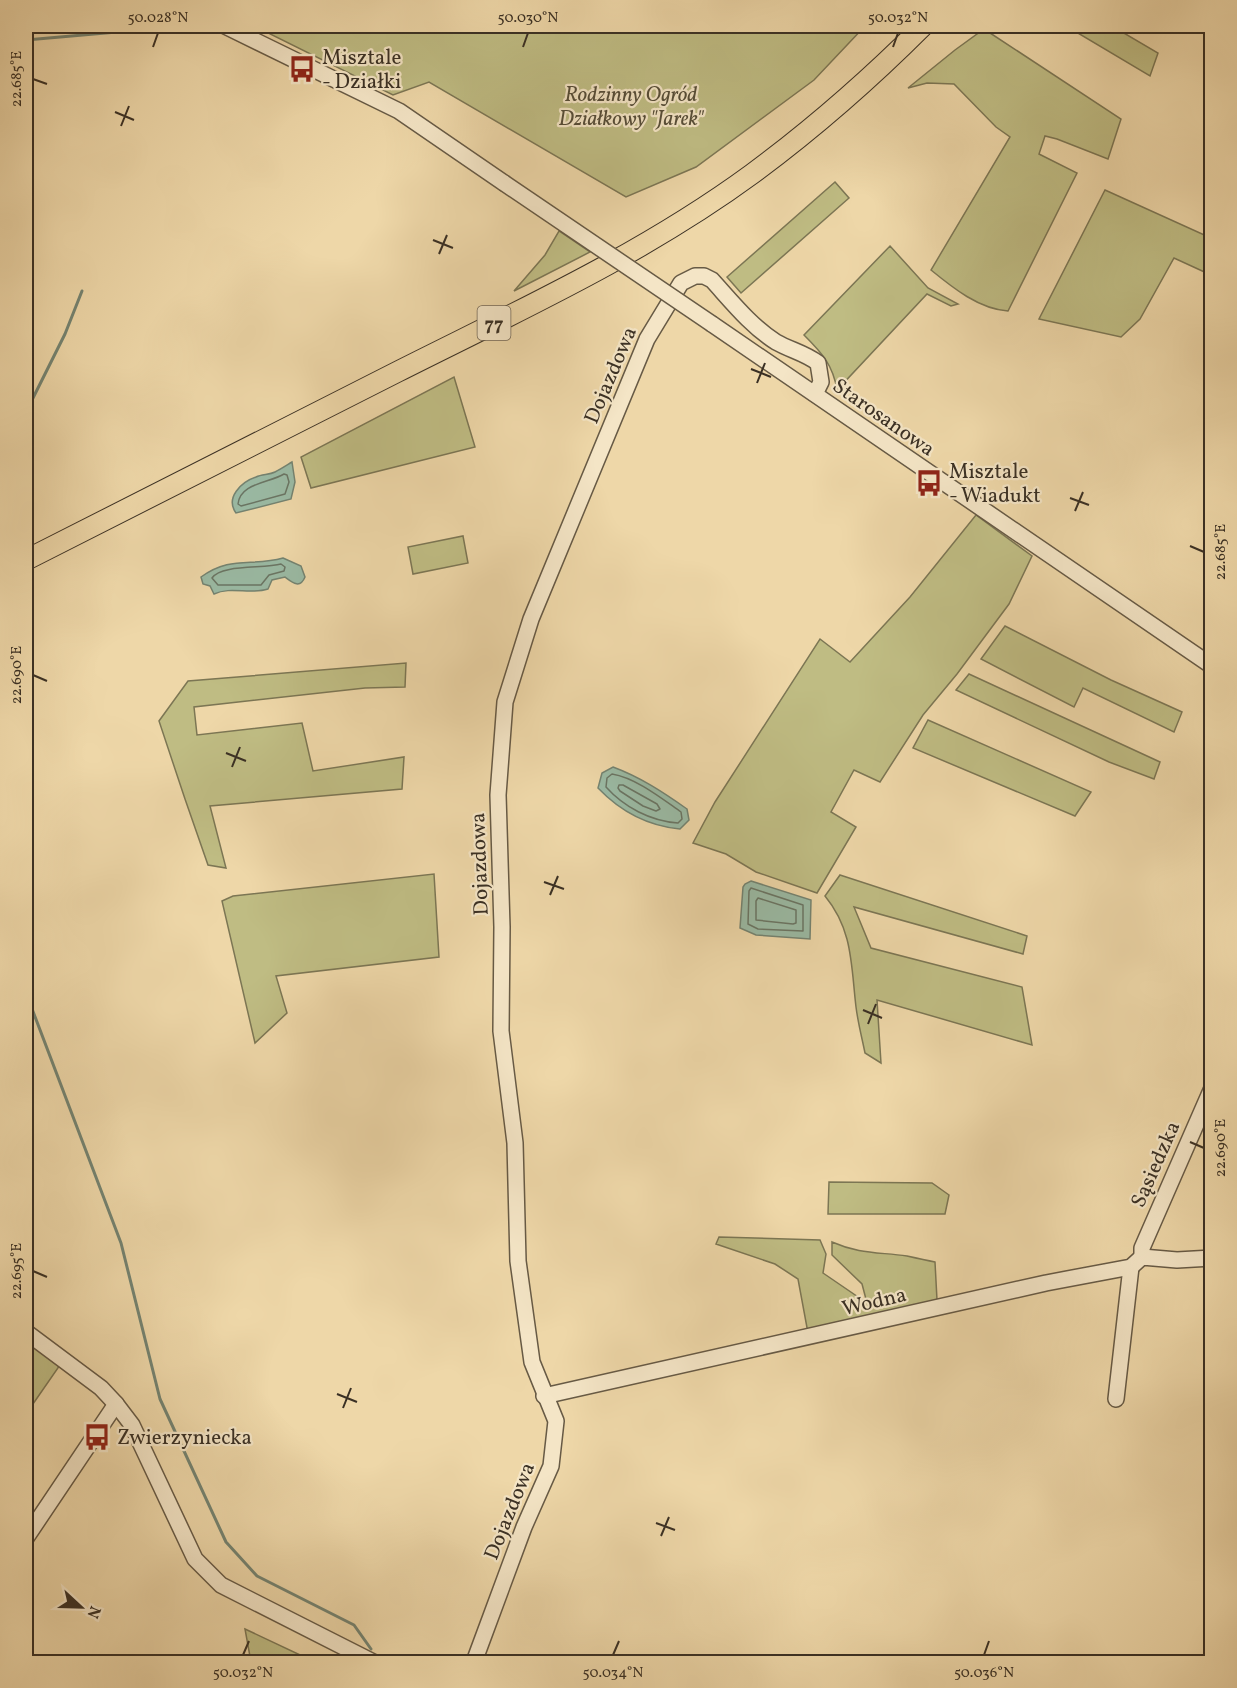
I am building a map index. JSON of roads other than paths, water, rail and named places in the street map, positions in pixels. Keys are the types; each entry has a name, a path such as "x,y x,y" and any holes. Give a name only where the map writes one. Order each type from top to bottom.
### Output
{"main road":[{"name":"77","path":"26,560 506,317 651,240 752,175 808,131 848,98 923,26"}],"street":[{"name":"Starosanowa","path":"225,26 399,111 1212,666"},
{"name":"Dojazdowa","path":"474,1662 524,1527 551,1466 556,1421 532,1362 518,1262 515,1143 501,1031 502,927 498,795 505,702 531,619 647,339 681,283 695,276 704,276 712,280 757,328 778,343 807,355 818,363 821,382 814,394"},
{"name":"Sąsiedzka","path":"1116,1399 1136,1262 1212,1088"},
{"name":"Wodna","path":"544,1396 1136,1262 1212,1258"},
{"path":"26,1332 101,1388 116,1404 132,1425 195,1559 221,1585 373,1662"},
{"path":"26,1538 116,1404"}],"water":[{"path":"292,462 295,482 291,499 236,513 232,502 240,487 250,479 275,472"},
{"path":"283,558 301,566 305,577 301,583 294,583 285,577 272,580 268,589 261,591 227,591 214,594 210,586 203,584 201,577 222,566"},
{"path":"613,767 642,780 687,809 689,820 680,829 657,825 626,811 598,788 602,773"},
{"path":"751,881 811,900 810,939 756,935 740,928 743,887"}],"waterway":[{"path":"26,40 169,26"},
{"path":"26,412 65,334 82,291"},
{"path":"26,993 121,1243 160,1399 226,1542 257,1576 354,1625 371,1649"}],"place":[{"name":"Misztale - Działki","path":"302,69"},
{"name":"Misztale - Wiadukt","path":"929,483"},
{"name":"Zwierzyniecka","path":"97,1437"}],"park label":[{"name":"Rodzinny Ogród Działkowy \"Jarek\"","path":"631,106"}]}
